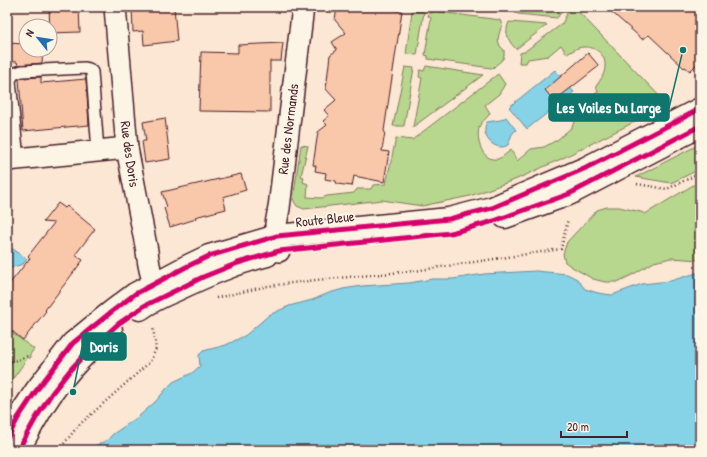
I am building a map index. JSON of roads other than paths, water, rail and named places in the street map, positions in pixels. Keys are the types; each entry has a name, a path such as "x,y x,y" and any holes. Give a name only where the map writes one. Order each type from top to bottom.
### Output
{"street":[{"name":"Rue des Doris","path":"115,7 127,148 149,267 158,290"},
{"name":"Rue des Normands","path":"278,244 276,224 303,7"},
{"name":"Route Bleue","path":"7,439 18,418 36,391 73,343 136,294 158,290 203,277 238,263 278,244 450,219 492,208 586,168 700,109"},
{"name":"Route Bleue","path":"278,244 451,233 494,221 569,194 700,126"},
{"path":"12,159 127,148"},
{"name":"Route Bleue","path":"18,450 52,393 71,369 88,350 118,324 144,306 158,290"}],"lane":[{"path":"12,159 10,81 15,73 22,71 85,68 92,72 98,151"}],"water":[{"path":"555,70 574,92 527,129 509,107"},
{"path":"506,117 516,130 512,134 508,145 498,147 492,144 487,138 485,126 487,122 501,120"},
{"path":"13,249 27,259 23,264 7,269 7,251"},
{"path":"536,271 567,274 577,279 585,289 612,295 642,284 670,281 700,272 700,450 91,450 138,417 155,402 173,382 192,373 200,366 199,355 203,351 226,345 246,335 269,315 289,306 343,289 362,286 409,283 432,279 453,279 484,274"}],"place":[{"name":"Les Voiles Du Large","path":"683,50"},
{"name":"Doris","path":"73,392"}]}
